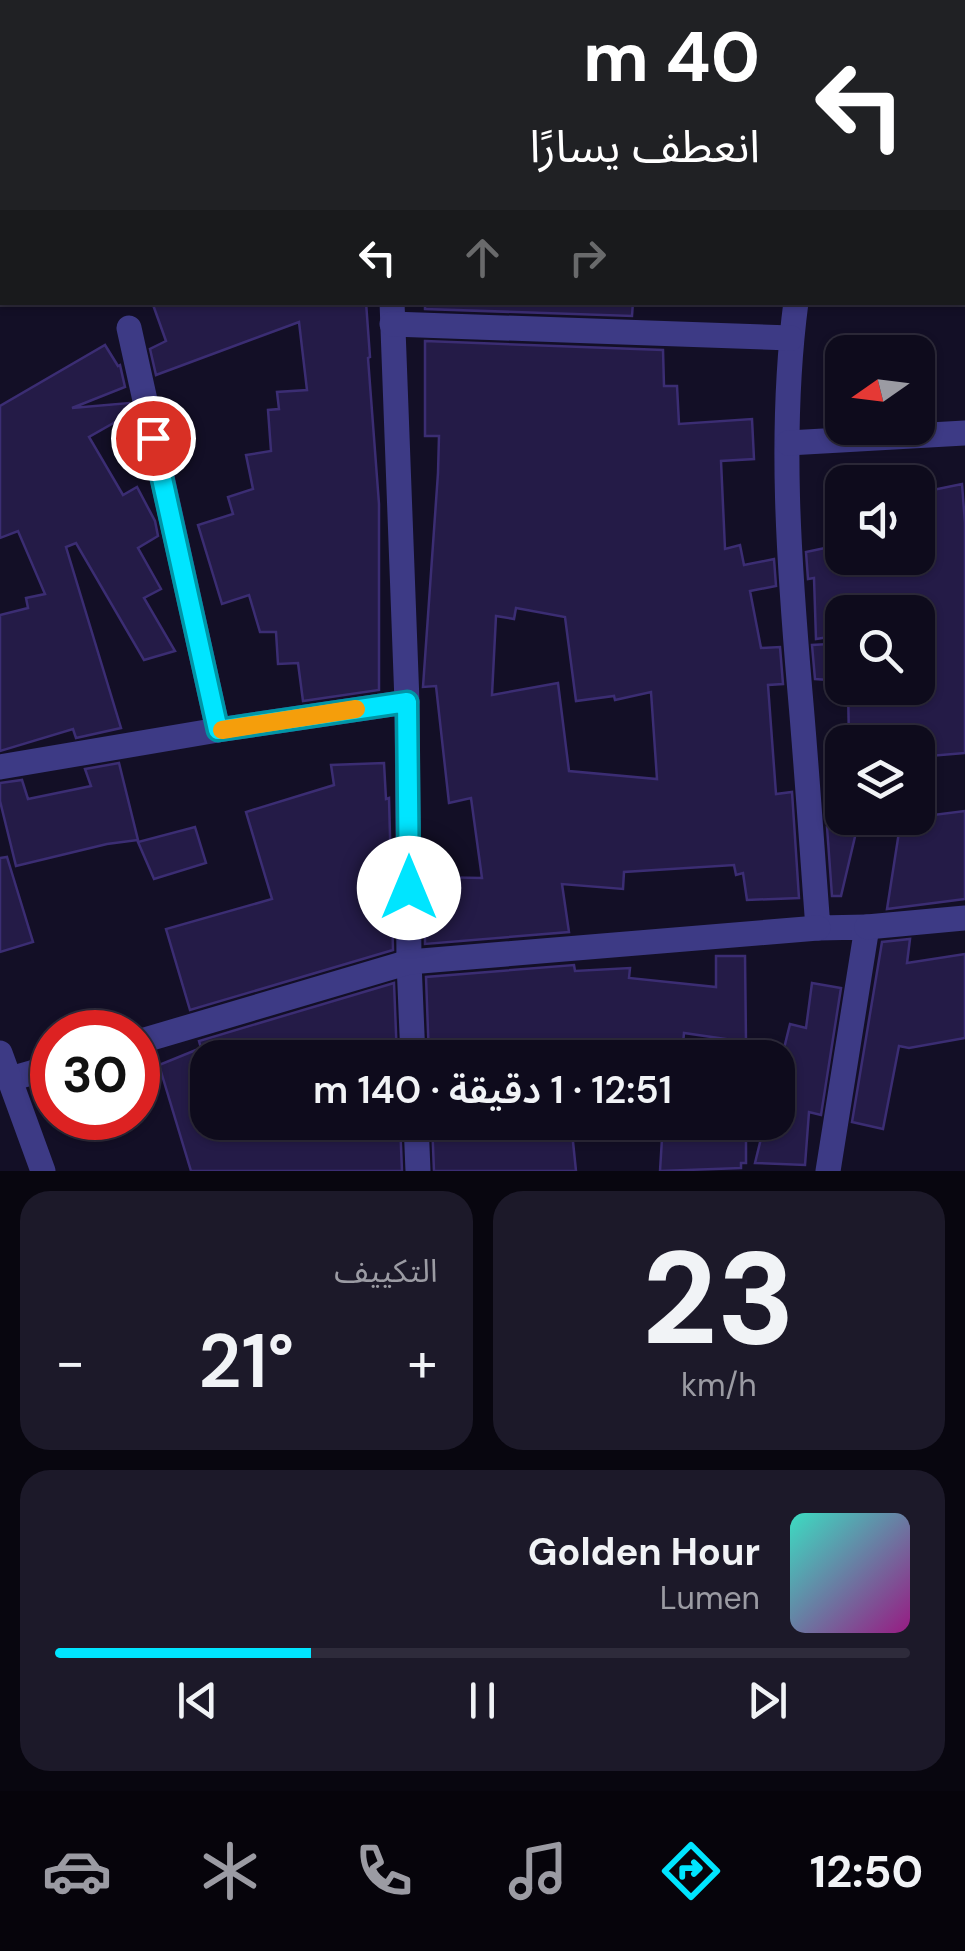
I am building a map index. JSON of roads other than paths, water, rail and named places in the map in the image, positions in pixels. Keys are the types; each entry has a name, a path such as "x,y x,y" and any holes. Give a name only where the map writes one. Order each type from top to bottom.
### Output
{"street":[{"path":"796,305 788,443 794,623 818,928"},
{"path":"412,1040 407,702 392,313 791,338"},
{"path":"129,328 218,730"},
{"path":"788,443 965,432"},
{"path":"0,768 407,702"},
{"path":"160,1036 409,962 965,918"},
{"path":"828,1171 867,927"},
{"path":"0,1053 44,1171"},
{"path":"10,1079 30,1073"},
{"path":"417,1140 418,1171"}]}
